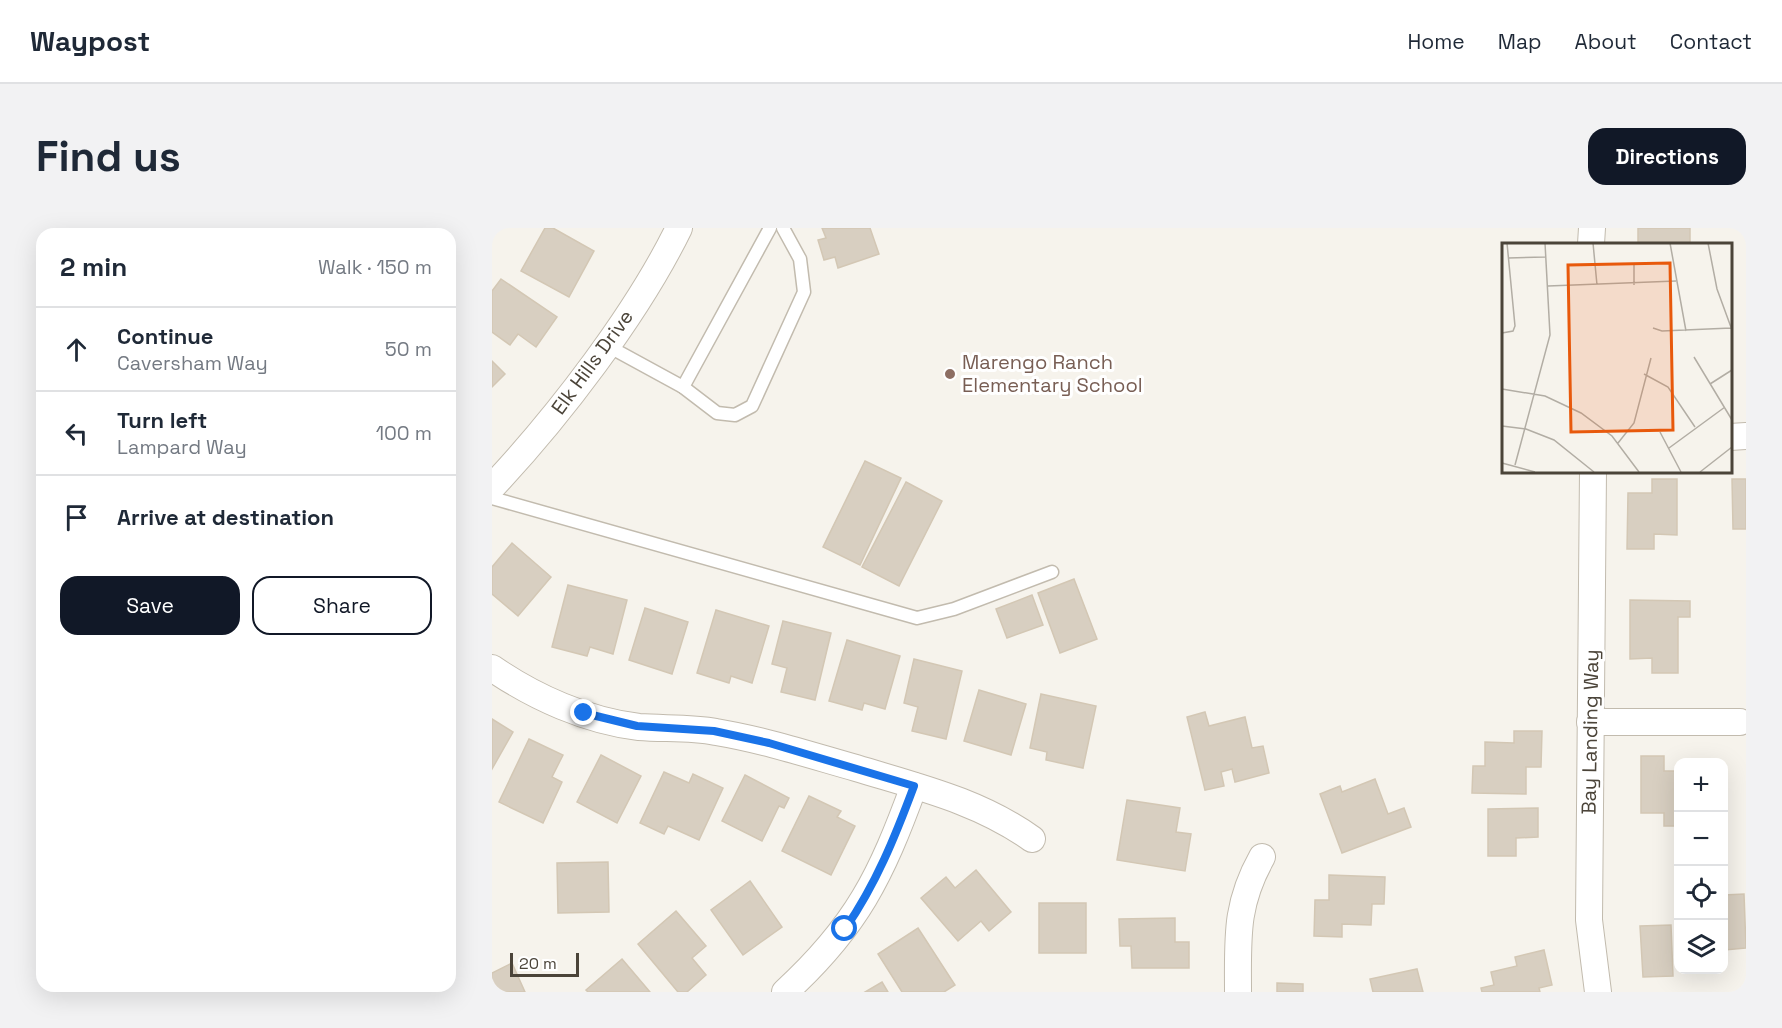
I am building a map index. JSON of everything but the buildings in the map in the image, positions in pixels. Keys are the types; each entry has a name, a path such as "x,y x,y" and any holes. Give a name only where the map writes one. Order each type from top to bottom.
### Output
{"street":[{"name":"Elk Hills Drive","path":"492,488 512,466 606,345 632,308 679,228"},
{"path":"1591,243 1592,228"},
{"path":"1731,437 1746,436"},
{"name":"Bay Landing Way","path":"1593,472 1589,920 1598,992"},
{"path":"492,668 551,702 584,713 637,726 714,731 758,740 977,806 1005,819 1032,839"},
{"path":"1590,722 1740,722"},
{"path":"785,992 816,964 845,929 866,898 887,858 914,786"},
{"path":"1238,992 1238,921 1248,882 1262,857"}],"lane":[{"path":"682,387 770,228"},
{"path":"606,345 682,387 717,413 735,415 752,406 804,292 800,259 783,228"},
{"path":"492,498 917,618 954,609 1052,572"}],"place":[{"name":"Marengo Ranch Elementary School","path":"950,374"}],"route":[{"path":"584,713 637,726 714,731 769,743 914,786 887,858 866,898 845,929"}]}
